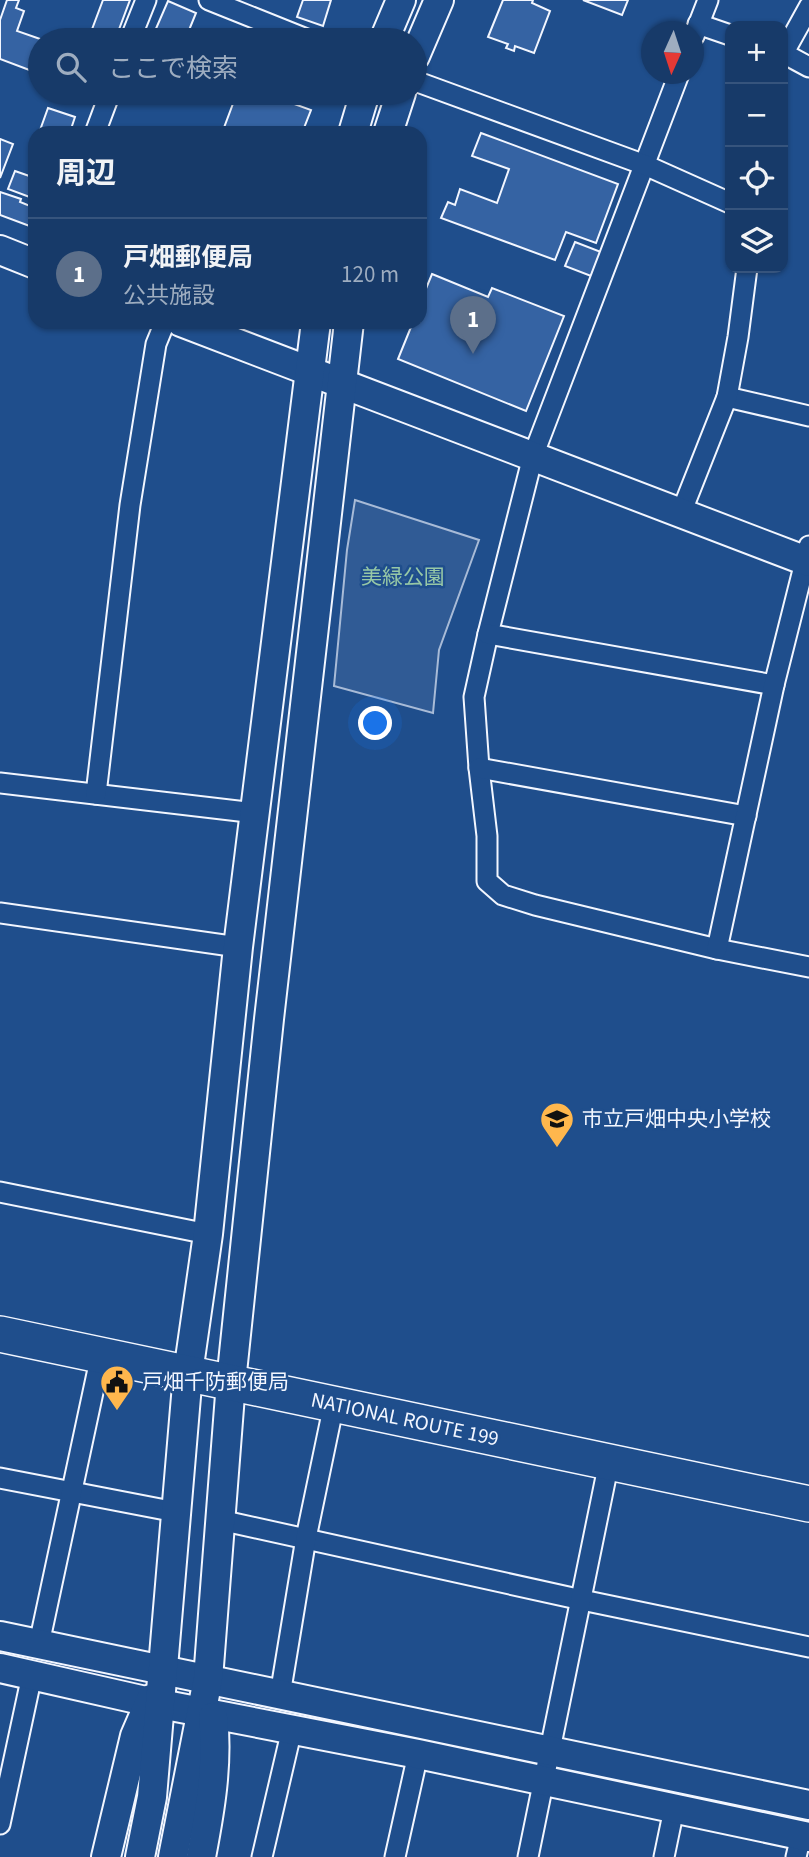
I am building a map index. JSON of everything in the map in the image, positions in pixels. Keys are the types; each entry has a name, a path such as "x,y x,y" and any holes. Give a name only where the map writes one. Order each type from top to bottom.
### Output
{"highway":[{"name":"NATIONAL ROUTE 199","path":"0,1334 809,1504"}],"street":[{"path":"135,28 146,0"},
{"path":"209,0 279,28"},
{"path":"389,28 401,0"},
{"path":"427,28 439,0"},
{"path":"700,21 708,0"},
{"path":"788,44 809,6"},
{"path":"704,31 725,34"},
{"path":"788,56 809,67"},
{"path":"675,84 533,456 488,634 474,698 487,836 488,881 503,895 535,905 717,949 809,967"},
{"path":"427,85 645,165 725,201"},
{"path":"98,126 106,105"},
{"path":"355,126 361,105"},
{"path":"390,126 397,105"},
{"path":"0,250 28,261"},
{"path":"681,513 727,397 746,273"},
{"path":"96,794 130,505 156,344 162,329"},
{"path":"200,329 681,513 807,556 774,685 717,949"},
{"path":"139,1857 152,1797 155,1702 164,1669 188,1373 208,1234 238,947 315,329"},
{"path":"201,1857 212,1803 214,1766 207,1713 208,1679 231,1382 269,1019 348,329"},
{"path":"727,397 809,415"},
{"path":"488,634 774,685"},
{"path":"479,768 746,816"},
{"path":"0,783 256,813"},
{"path":"0,913 238,947"},
{"path":"0,1192 208,1234"},
{"path":"39,1644 101,1355"},
{"path":"280,1695 306,1538 334,1404"},
{"path":"528,1857 609,1462"},
{"path":"0,1478 176,1512"},
{"path":"220,1520 809,1647"},
{"path":"0,1636 550,1751 808,1801"},
{"path":"0,1668 674,1809 802,1843"},
{"path":"0,1824 32,1675"},
{"path":"106,1857 135,1736 155,1702"},
{"path":"173,1857 207,1713"},
{"path":"262,1857 292,1729"},
{"path":"395,1857 418,1754"},
{"path":"664,1857 674,1809"}],"shaded area":[{"name":"美緑公園","path":"355,500 479,540 439,650 433,713 334,686 347,550"}],"building":[{"path":"7,0 19,0 16,8 24,11 17,31 28,35 28,70 0,59 0,20"},
{"path":"103,0 130,0 120,28 92,28"},
{"path":"303,0 331,0 323,26 297,17"},
{"path":"503,0 533,0 532,3 550,11 534,53 515,46 514,51 506,48 508,44 488,37"},
{"path":"583,0 628,0 622,15"},
{"path":"168,1 196,13 190,28 156,28"},
{"path":"232,105 297,105 311,110 305,126 225,126"},
{"path":"48,108 75,117 72,126 42,126"},
{"path":"481,133 618,184 596,243 566,232 555,260 441,218 448,202 455,205 460,189 497,203 509,169 472,156"},
{"path":"0,139 13,144 0,178"},
{"path":"15,171 28,176 28,196 8,189"},
{"path":"0,192 21,199 20,202 28,205 28,225 0,215"},
{"path":"575,242 601,252 591,276 565,266"},
{"path":"432,274 488,297 492,288 564,316 526,411 398,359 410,329 427,329 427,286"}],"place":[{"name":"戸畑郵便局","path":"473,354"},
{"name":"市立戸畑中央小学校","path":"557,1149"},
{"name":"戸畑千防郵便局","path":"117,1412"}]}
